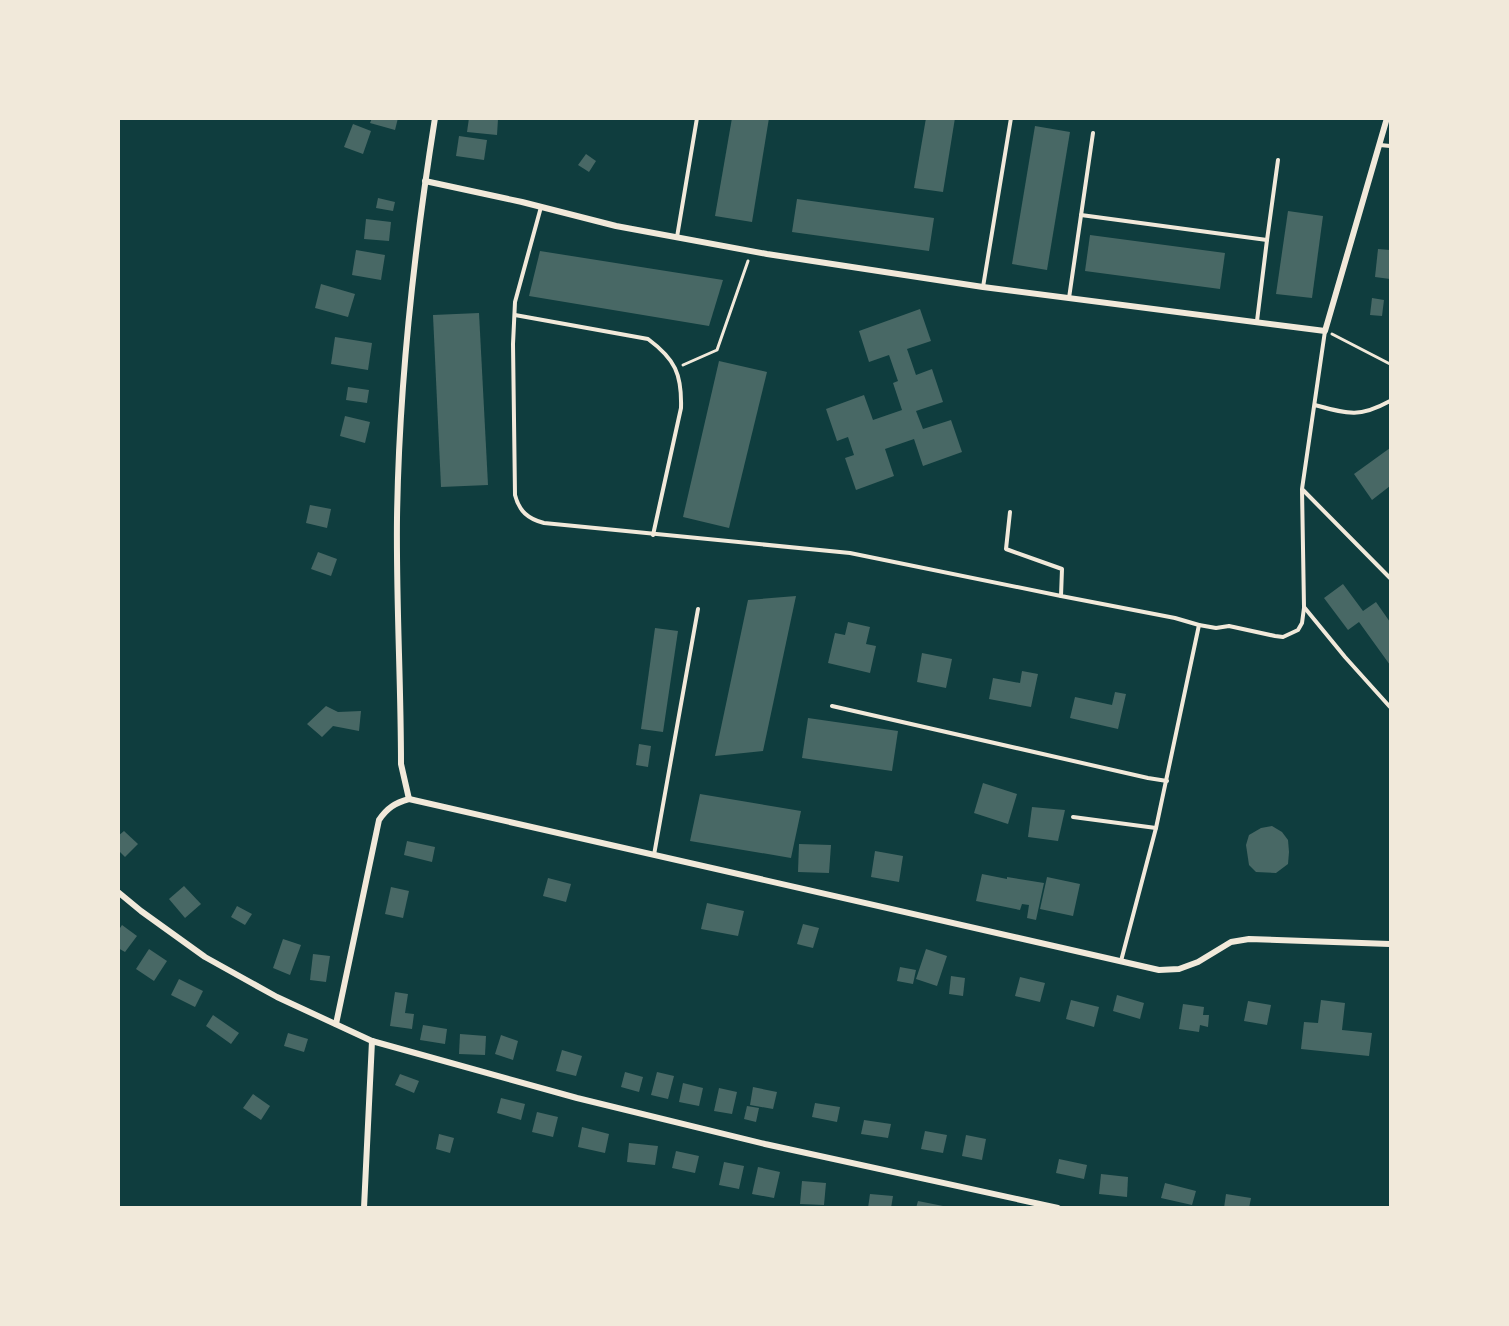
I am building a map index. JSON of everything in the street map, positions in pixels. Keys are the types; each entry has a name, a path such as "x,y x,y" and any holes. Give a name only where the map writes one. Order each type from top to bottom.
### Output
{"street":[{"path":"409,799 401,764 397,517 405,361 425,181 435,118"},
{"path":"425,181 541,206 616,226 751,251 983,287 1325,331 1387,118"},
{"path":"336,1024 380,820 392,805 409,799 1159,970 1179,969 1197,962 1231,942 1249,939 1390,944"},
{"path":"118,892 205,957 277,997 372,1041 577,1098 754,1142 1058,1208"},
{"path":"364,1208 372,1041"}],"lane":[{"path":"677,237 697,118"},
{"path":"983,287 1011,118"},
{"path":"1069,298 1093,133"},
{"path":"1380,145 1390,146"},
{"path":"1257,321 1278,160"},
{"path":"541,206 516,295 513,344 515,495 521,509 534,520 544,523 850,553 1175,618 1199,625 1216,628 1229,626 1283,637 1298,630 1302,623 1304,607 1302,489 1325,331"},
{"path":"1081,215 1267,240"},
{"path":"515,315 648,339 664,351 676,368 682,387 681,408 652,535"},
{"path":"1315,405 1348,414 1374,410 1390,401"},
{"path":"1302,489 1390,578"},
{"path":"1010,512 1006,549 1062,568 1060,596"},
{"path":"1304,607 1390,707"},
{"path":"654,856 698,609"},
{"path":"1121,961 1167,781 1199,625"},
{"path":"832,706 1167,781"},
{"path":"1073,817 1156,828"}],"path":[{"path":"676,368 717,350 751,251"},
{"path":"1325,331 1390,364"}],"building":[{"path":"372,118 398,118 395,130 370,123"},
{"path":"469,118 498,119 497,135 467,132"},
{"path":"732,118 769,118 752,222 715,216"},
{"path":"926,118 955,118 943,192 914,188"},
{"path":"353,124 371,131 363,154 344,147"},
{"path":"1035,126 1070,132 1047,270 1012,264"},
{"path":"459,136 487,140 484,160 456,156"},
{"path":"586,154 596,161 589,172 578,165"},
{"path":"378,198 395,202 393,211 376,208"},
{"path":"797,199 934,218 929,251 792,232"},
{"path":"1288,211 1323,216 1312,298 1276,294"},
{"path":"366,219 391,222 389,241 364,239"},
{"path":"1090,235 1225,253 1220,289 1085,271"},
{"path":"1378,249 1390,250 1390,279 1375,277"},
{"path":"356,250 385,255 381,280 352,275"},
{"path":"540,251 723,280 709,326 529,296"},
{"path":"321,284 355,294 348,317 315,308"},
{"path":"1372,298 1384,300 1382,316 1370,315"},
{"path":"920,309 931,341 907,349 916,375 932,369 943,402 916,411 923,429 951,420 962,452 923,466 914,439 885,449 894,476 856,490 845,458 854,455 848,437 837,441 826,409 864,395 873,420 902,410 893,383 898,381 889,355 869,362 859,331"},
{"path":"479,313 488,485 441,487 433,315"},
{"path":"335,337 372,343 368,370 331,364"},
{"path":"719,361 767,372 729,528 683,517"},
{"path":"348,387 369,390 367,403 346,400"},
{"path":"345,416 370,422 365,443 340,436"},
{"path":"1390,448 1390,486 1372,500 1354,474"},
{"path":"310,505 331,509 327,528 306,523"},
{"path":"318,552 337,559 331,576 311,569"},
{"path":"1343,584 1363,611 1376,602 1390,622 1390,665 1359,622 1348,630 1324,598"},
{"path":"796,596 763,751 715,756 748,600"},
{"path":"848,622 870,627 866,644 876,646 870,673 828,663 835,633 845,635"},
{"path":"655,628 678,631 663,732 641,729"},
{"path":"922,653 952,659 946,688 917,682"},
{"path":"1022,671 1038,674 1031,707 989,699 993,678 1020,683"},
{"path":"1115,692 1126,694 1118,729 1070,718 1075,697 1112,705"},
{"path":"326,706 338,712 361,711 359,731 333,726 322,737 307,724"},
{"path":"808,718 898,731 892,771 802,758"},
{"path":"639,744 651,746 648,767 636,765"},
{"path":"983,783 1017,794 1008,824 974,813"},
{"path":"700,794 801,811 791,858 690,841"},
{"path":"1032,807 1065,810 1058,841 1028,837"},
{"path":"1272,826 1282,832 1288,840 1288,864 1276,873 1256,872 1249,865 1246,845 1249,835 1261,828"},
{"path":"124,831 138,844 125,857 118,850 118,836"},
{"path":"407,841 435,847 432,862 404,855"},
{"path":"799,844 831,845 829,873 798,872"},
{"path":"875,851 903,856 899,882 871,877"},
{"path":"982,874 1044,883 1036,920 1027,918 1029,905 1022,904 1020,910 976,901"},
{"path":"1047,877 1080,884 1073,916 1040,909"},
{"path":"548,878 571,884 566,902 543,896"},
{"path":"184,886 201,904 185,918 169,899"},
{"path":"391,887 409,891 403,918 385,914"},
{"path":"707,903 744,911 738,936 701,929"},
{"path":"237,906 252,914 245,925 231,917"},
{"path":"803,924 819,928 813,948 797,944"},
{"path":"122,925 137,936 125,952 118,948 118,931"},
{"path":"283,939 301,945 290,975 273,968"},
{"path":"149,949 167,961 154,981 136,969"},
{"path":"926,949 947,956 937,986 916,979"},
{"path":"313,954 330,956 326,982 310,980"},
{"path":"900,967 916,970 913,984 897,981"},
{"path":"951,976 965,978 963,996 949,994"},
{"path":"1020,977 1045,983 1040,1002 1015,996"},
{"path":"179,979 203,991 195,1007 171,995"},
{"path":"395,992 408,994 405,1013 414,1014 412,1029 390,1026"},
{"path":"1117,995 1144,1003 1140,1019 1113,1011"},
{"path":"1071,1000 1099,1007 1094,1027 1066,1019"},
{"path":"1321,1000 1345,1003 1342,1030 1372,1033 1369,1056 1301,1049 1304,1022 1318,1023"},
{"path":"1248,1001 1271,1005 1267,1025 1244,1021"},
{"path":"1183,1004 1204,1007 1203,1015 1209,1015 1208,1027 1200,1025 1199,1032 1179,1029"},
{"path":"213,1015 239,1033 231,1044 206,1026"},
{"path":"423,1025 447,1029 445,1044 420,1040"},
{"path":"288,1033 308,1039 304,1052 284,1046"},
{"path":"460,1034 486,1036 485,1055 459,1054"},
{"path":"501,1035 518,1041 513,1060 495,1054"},
{"path":"562,1050 582,1056 576,1076 556,1071"},
{"path":"625,1072 643,1077 639,1092 621,1087"},
{"path":"657,1072 674,1076 668,1099 651,1095"},
{"path":"400,1074 419,1081 414,1093 395,1085"},
{"path":"683,1083 703,1088 699,1106 679,1102"},
{"path":"753,1087 777,1092 773,1109 750,1105"},
{"path":"719,1088 737,1092 732,1114 714,1111"},
{"path":"253,1094 270,1106 261,1120 243,1108"},
{"path":"501,1098 525,1104 521,1120 497,1113"},
{"path":"815,1103 840,1107 837,1122 812,1117"},
{"path":"747,1106 759,1108 756,1122 744,1119"},
{"path":"537,1112 558,1117 553,1137 532,1132"},
{"path":"864,1120 891,1124 888,1138 861,1134"},
{"path":"582,1127 609,1134 605,1153 578,1147"},
{"path":"925,1131 947,1135 943,1153 921,1149"},
{"path":"439,1134 454,1138 450,1153 436,1149"},
{"path":"966,1135 986,1139 982,1160 962,1156"},
{"path":"629,1143 658,1146 655,1165 627,1162"},
{"path":"676,1151 699,1156 695,1173 672,1168"},
{"path":"1059,1159 1087,1165 1084,1179 1056,1173"},
{"path":"724,1162 744,1166 739,1189 719,1185"},
{"path":"758,1167 780,1172 774,1198 752,1194"},
{"path":"1101,1174 1128,1177 1127,1197 1099,1194"},
{"path":"802,1181 826,1183 824,1205 800,1204"},
{"path":"1165,1183 1196,1191 1192,1205 1161,1198"},
{"path":"870,1194 893,1196 891,1208 868,1208"},
{"path":"1226,1194 1251,1198 1249,1208 1224,1208"},
{"path":"918,1201 943,1206 943,1208 916,1208"}]}
